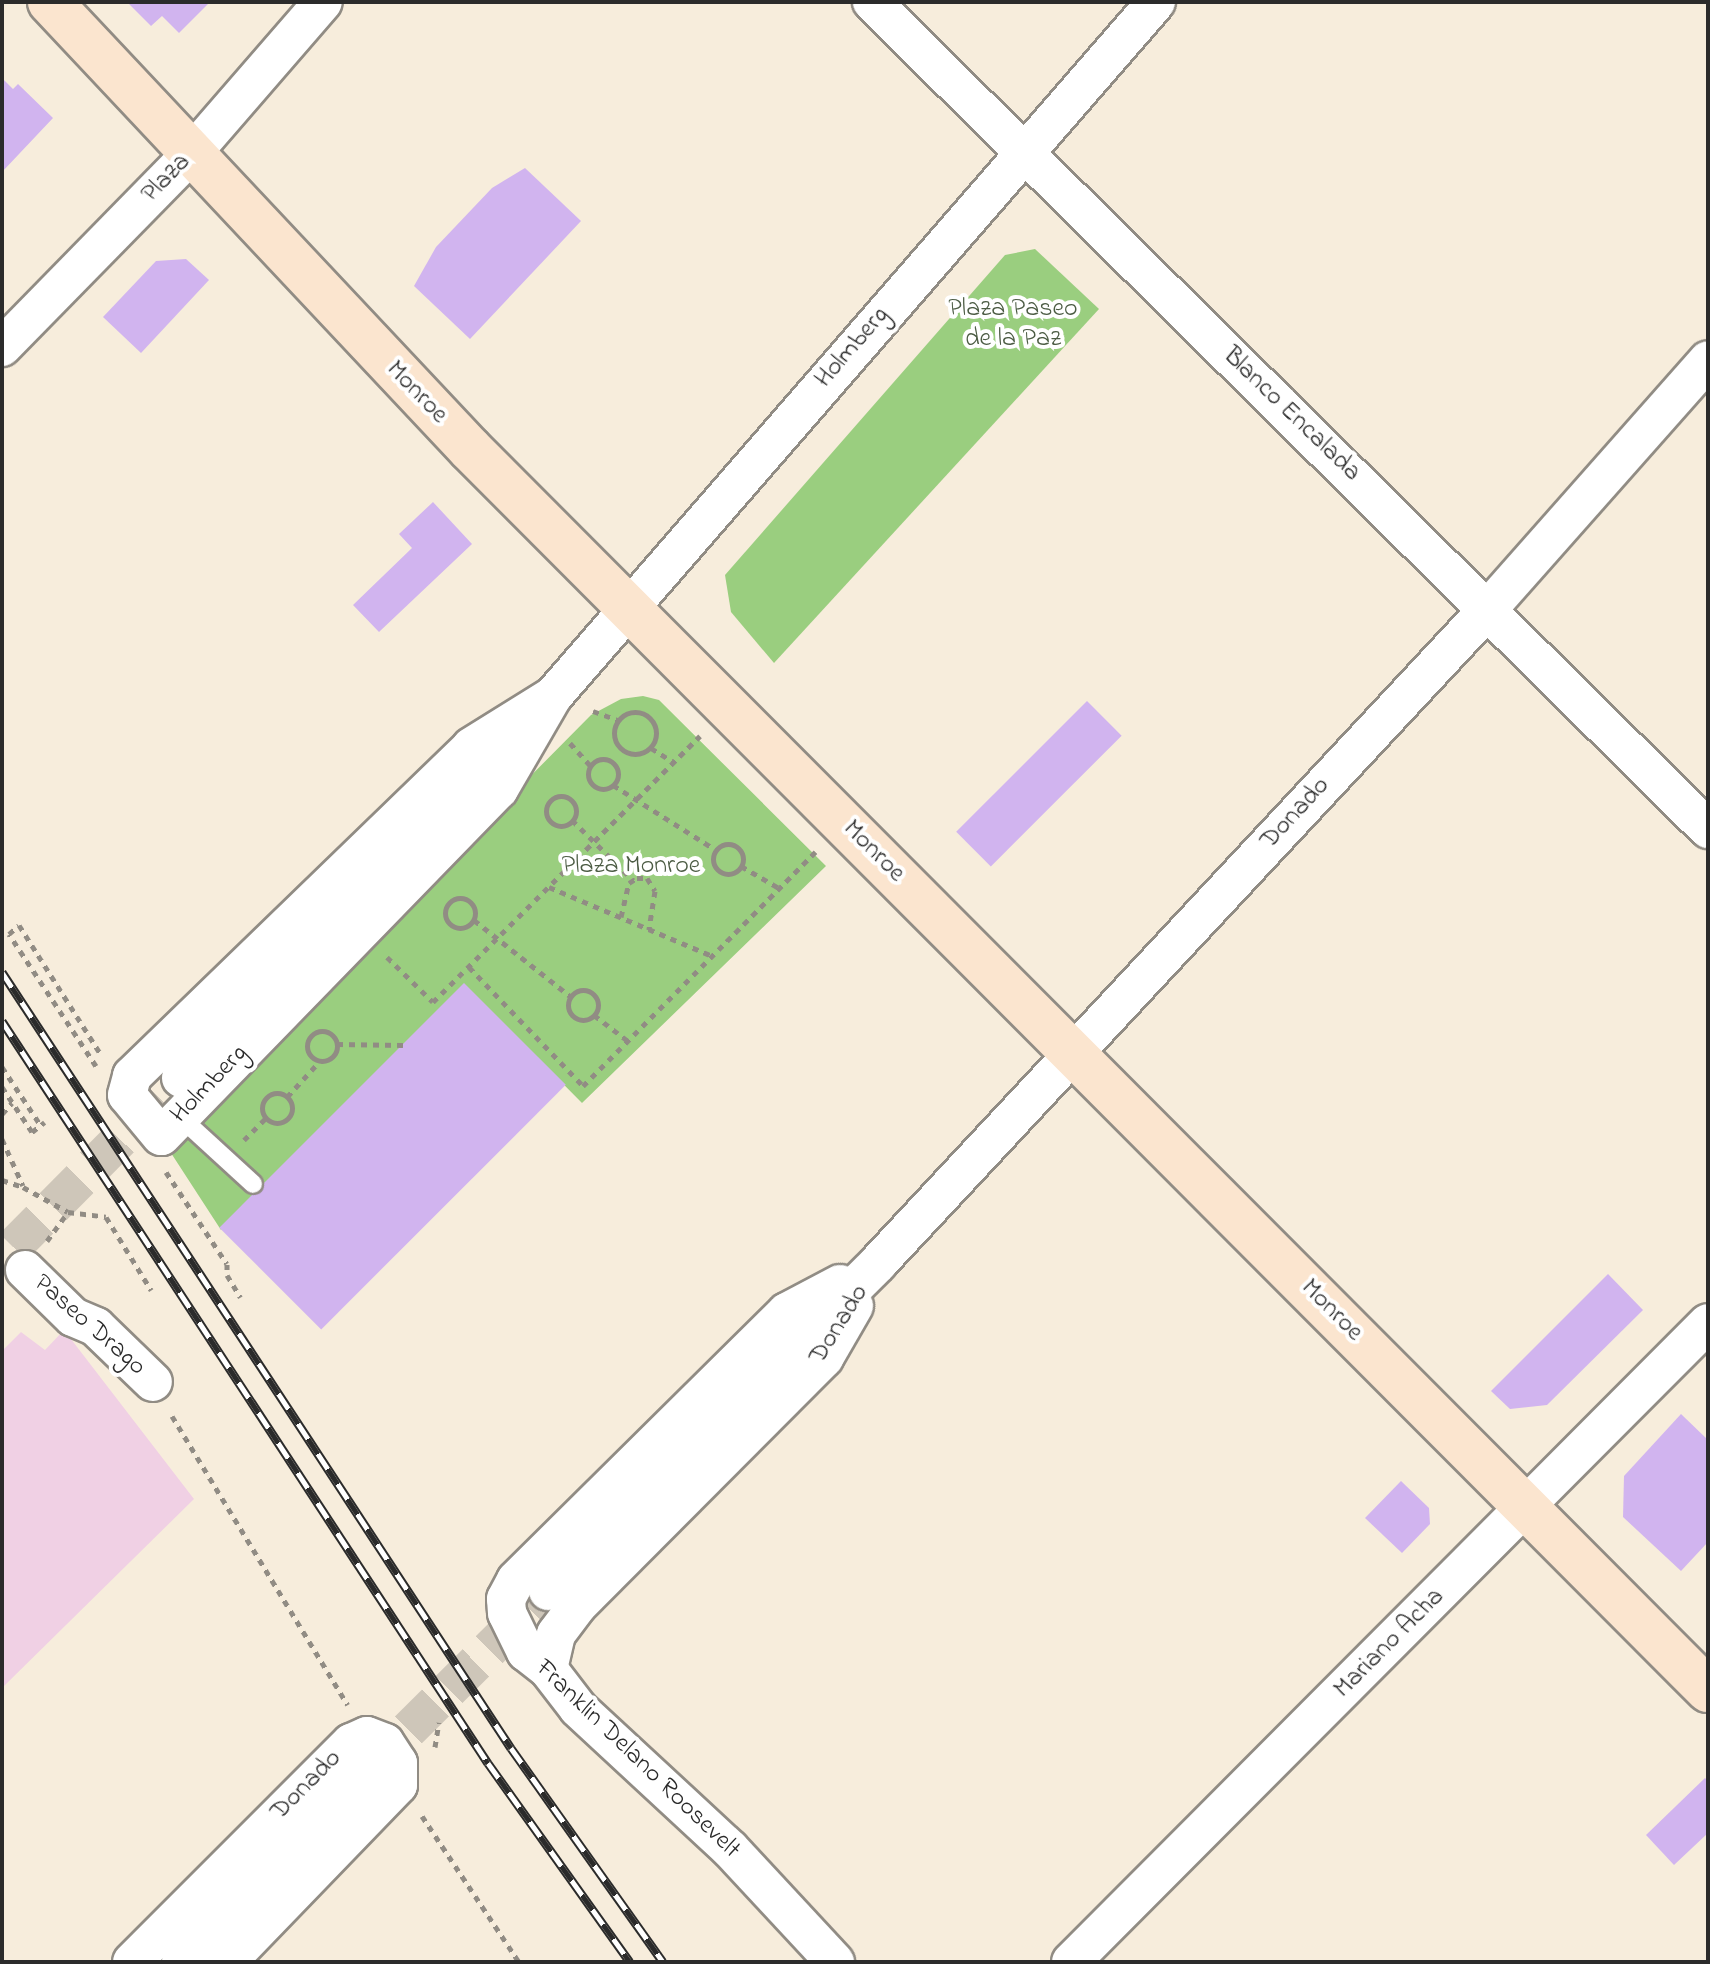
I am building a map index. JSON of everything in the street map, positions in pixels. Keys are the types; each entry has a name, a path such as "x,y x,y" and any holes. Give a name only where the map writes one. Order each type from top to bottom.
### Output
{"main road":[{"name":"Monroe","path":"50,2 392,368 1708,1690"}],"street":[{"name":"Plaza","path":"2,347 193,152 323,2"},
{"name":"Blanco Encalada","path":"872,2 1708,829"},
{"name":"Holmberg","path":"181,1078 553,696 1156,2"},
{"name":"Donado","path":"548,1669 556,1634 577,1606 824,1358 878,1263 1488,609 1708,360"},
{"name":"Holmberg","path":"553,696 499,789 170,1127 127,1095 132,1076 471,747 553,696"},
{"name":"Paseo Drago","path":"13,1258 73,1317 96,1327 153,1382"},
{"name":"Donado","path":"532,1585 787,1312 878,1263"},
{"name":"Mariano Acha","path":"1071,1962 1708,1323"},
{"name":"Franklin Delano Roosevelt","path":"532,1585 506,1599 507,1613 526,1652 548,1669 578,1708 730,1849 835,1962"},
{"name":"Donado","path":"132,1962 338,1754 351,1743 368,1753"},
{"name":"Donado","path":"181,1962 368,1753 385,1743 393,1752 400,1774 398,1785 227,1962"}],"lane":[{"path":"170,1127 253,1184"}],"path":[{"path":"387,956 433,1002 729,707"},
{"path":"633,712 648,715 657,734 651,748 641,754 622,750 614,731 620,717 633,712"},
{"path":"651,748 674,762"},
{"path":"600,760 613,764 618,773 613,785 605,789 593,785 588,775 591,766 600,760"},
{"path":"613,785 716,850"},
{"path":"557,797 567,798 575,810 572,820 563,826 551,821 546,812 549,803 557,797"},
{"path":"572,820 633,880"},
{"path":"469,967 583,1086 844,823"},
{"path":"724,844 734,845 741,852 741,866 730,874 721,872 714,865 716,850 724,844"},
{"path":"741,866 779,888"},
{"path":"621,917 627,888 633,880 647,878 654,886 649,930"},
{"path":"549,887 712,956"},
{"path":"474,920 467,927 454,926 446,915 448,905 456,899 467,900 473,907 474,920 571,997"},
{"path":"99,1070 9,934 19,925 108,1065"},
{"path":"583,990 593,995 597,1004 594,1015 585,1020 576,1018 569,1011 571,997 583,990"},
{"path":"594,1015 628,1041"},
{"path":"320,1061 312,1056 308,1047 314,1034 329,1033 337,1044"},
{"path":"337,1044 403,1045"},
{"path":"287,1097 320,1061 333,1057 337,1044"},
{"path":"2,1067 43,1124 32,1132 2,1087"},
{"path":"278,1093 287,1097 291,1111 287,1119 274,1122 266,1118 262,1109 268,1095 278,1093"},
{"path":"2,1114 12,1103"},
{"path":"242,1142 266,1118"},
{"path":"170,1127 162,1166 227,1264 227,1275 240,1297"},
{"path":"2,1139 23,1187"},
{"path":"2,1180 23,1187 68,1212 106,1217 151,1290"},
{"path":"153,1382 368,1753"},
{"path":"424,1819 519,1962"}],"shaded area":[{"path":"64,1330 194,1499 2,1688 2,1351 21,1332 45,1350"}],"green space":[{"name":"Plaza Paseo de la Paz","path":"1035,249 1099,309 774,663 731,612 725,575 1005,255"},
{"name":"Plaza Monroe","path":"643,696 659,700 826,866 582,1103 464,984 221,1230 171,1153 178,1132 591,715 621,699"}],"building":[{"path":"127,2 210,2 179,33 162,16 151,26"},
{"path":"2,78 13,89 18,84 53,118 2,172"},
{"path":"525,168 581,221 470,339 414,286 436,247 492,188"},
{"path":"186,259 209,280 141,353 103,317 156,261"},
{"path":"433,502 472,544 379,632 353,605 412,548 399,534"},
{"path":"1087,701 1122,736 991,866 956,832"},
{"path":"464,983 566,1085 321,1329 219,1228"},
{"path":"1608,1274 1643,1310 1547,1405 1510,1409 1491,1391"},
{"path":"1681,1414 1708,1440 1708,1542 1681,1571 1623,1517 1624,1476"},
{"path":"1401,1481 1429,1508 1430,1524 1402,1553 1365,1518"},
{"path":"1705,1778 1708,1781 1708,1833 1674,1865 1646,1835"}],"tunnel":[{"path":"13,1247 181,1078"},
{"path":"368,1770 548,1591"}],"railway":[{"path":"2,972 511,1748 663,1962"},
{"path":"2,1021 488,1763 630,1962"}]}
